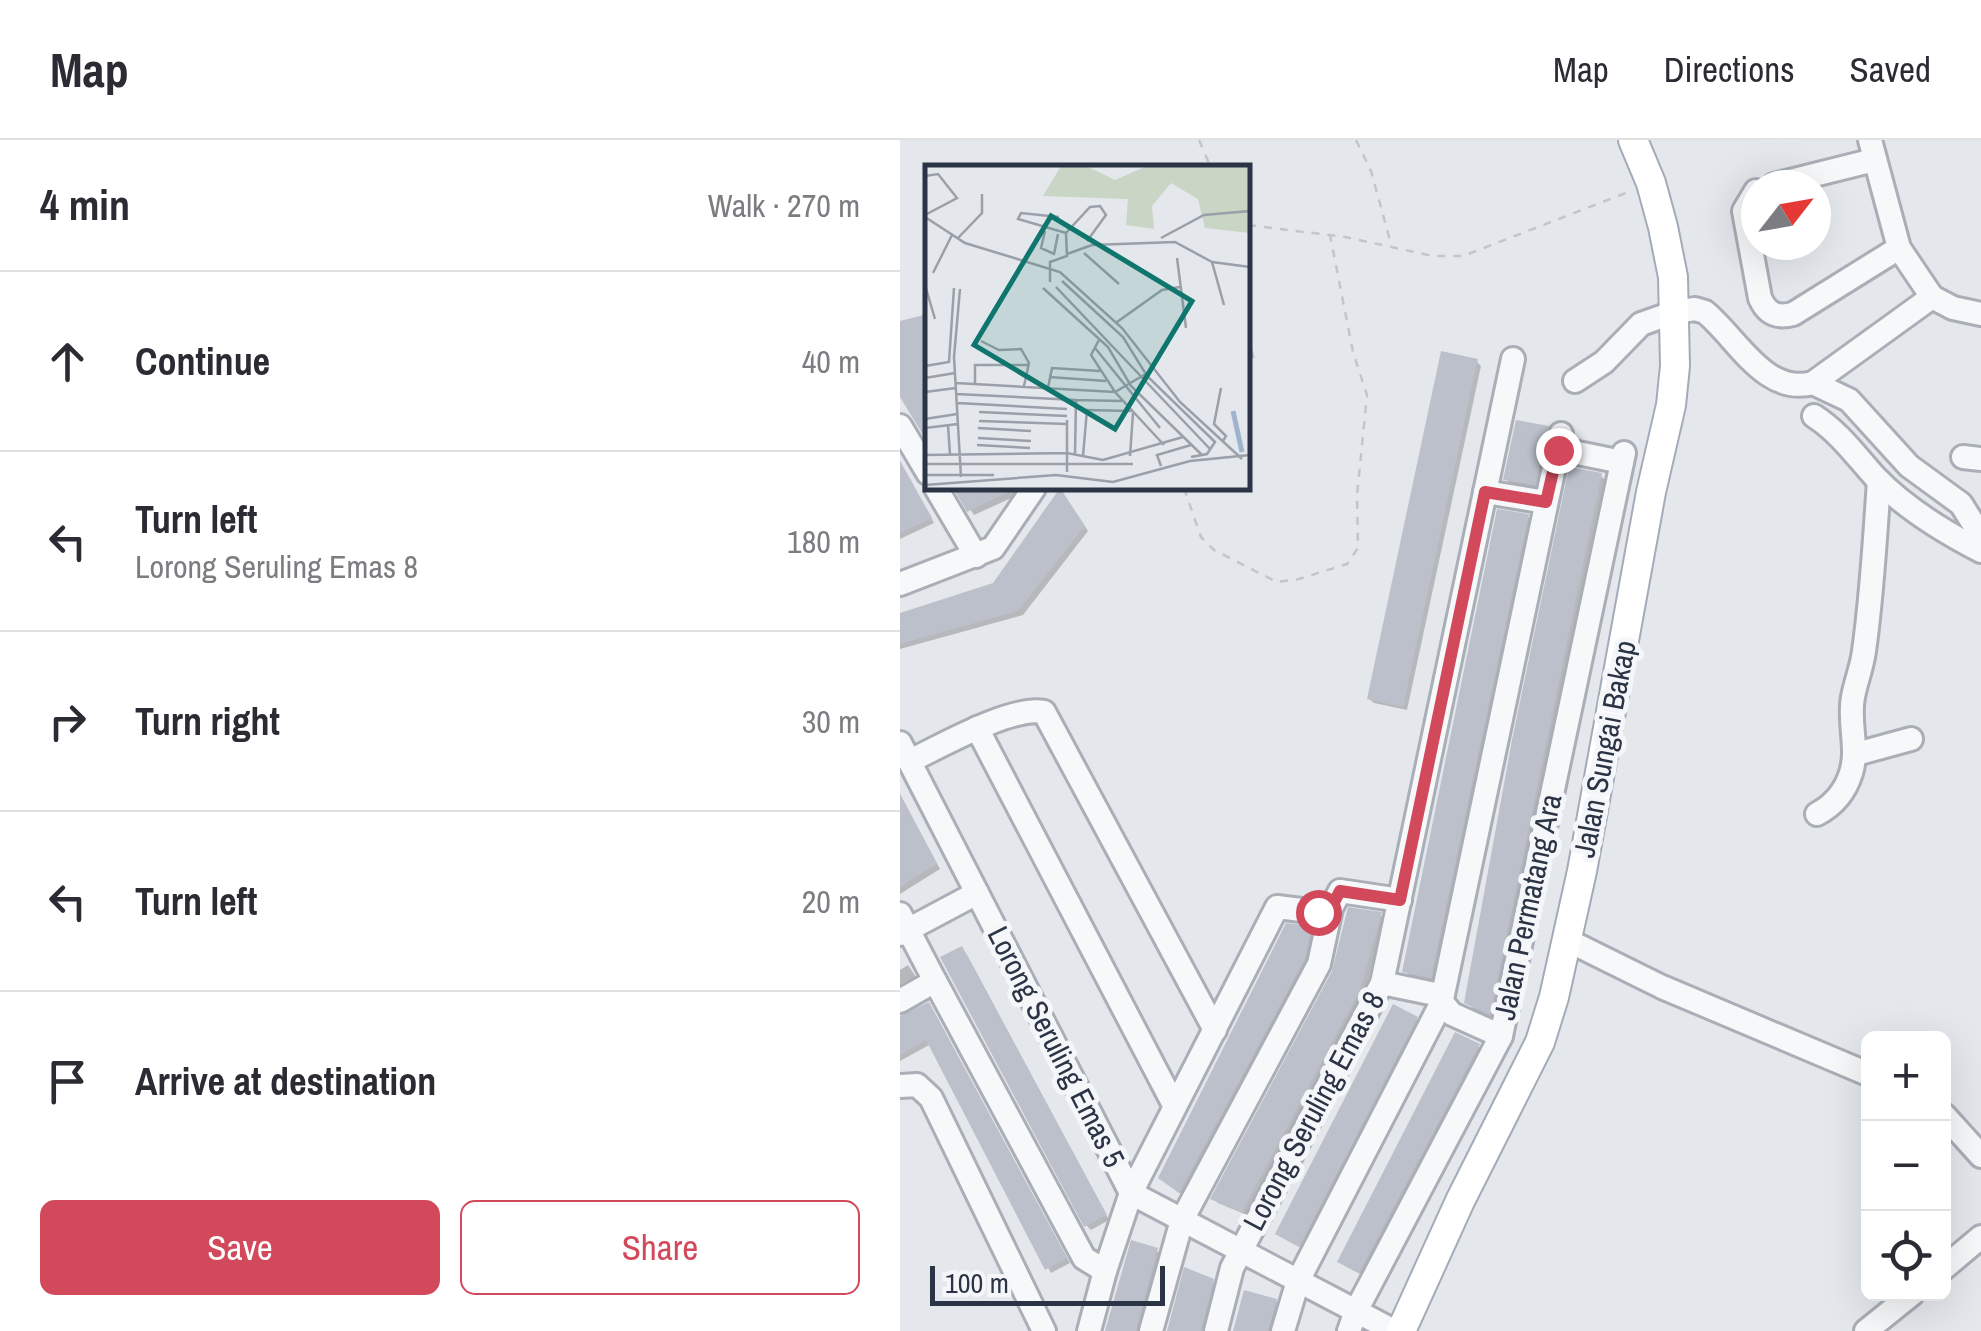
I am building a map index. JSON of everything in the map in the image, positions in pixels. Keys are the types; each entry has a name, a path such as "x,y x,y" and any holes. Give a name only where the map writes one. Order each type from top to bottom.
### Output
{"main road":[{"name":"Jalan Sungai Bakap","path":"1398,1331 1540,1042 1567,940 1650,492 1671,406 1676,312 1666,244 1651,184 1632,140"}],"street":[{"path":"1816,170 1872,150 1898,248 1932,297 1952,308 1981,314"},
{"path":"1752,260 1764,308 1775,316 1793,314 1898,248"},
{"path":"1575,382 1604,362 1641,324 1695,309 1706,312 1776,380 1800,387 1813,383 1932,297"},
{"name":"Lorong Seruling Emas 8","path":"1216,1331 1232,1268 1382,983 1513,359"},
{"path":"1813,383 1849,400 1909,466 1961,504 1981,536"},
{"path":"1814,416 1830,426 1880,481 1946,533 1981,551"},
{"path":"900,426 925,469"},
{"name":"Jalan Permatang Ara","path":"1352,1321 1501,1036 1623,458 1559,442 1546,502"},
{"path":"1817,814 1836,801 1845,788 1856,754 1852,711 1868,619 1880,481"},
{"path":"937,490 976,556"},
{"path":"900,584 993,548 1033,490"},
{"path":"1283,1331 1298,1280 1441,1004 1546,502 1485,492"},
{"path":"905,752 1034,710 1044,712 1215,1030"},
{"path":"977,728 1174,1106"},
{"path":"1856,754 1912,738"},
{"name":"Lorong Seruling Emas 5","path":"905,752 1131,1193 1298,1280 1352,1321 1398,1331"},
{"path":"1151,1331 1182,1220 1319,964 1331,908 1340,891 1400,900"},
{"path":"977,893 903,926 1084,1258 1104,1271"},
{"path":"1089,1331 1104,1271 1131,1193 1277,907 1318,912 1331,908"},
{"path":"1567,940 1662,987 1861,1071"},
{"path":"900,1000 935,980"},
{"path":"1382,983 1434,994 1452,1014 1501,1036"},
{"path":"900,1086 917,1085 931,1098 1044,1331"},
{"path":"1949,1121 1981,1156"},
{"path":"1951,1262 1981,1237"},
{"path":"1866,1331 1903,1301"}],"path":[{"path":"1199,140 1210,165"},
{"path":"1356,140 1371,170 1391,246"},
{"path":"1250,224 1330,235 1433,256 1463,256 1651,184"},
{"path":"1185,490 1201,536 1214,550 1277,582 1299,580 1347,564 1358,548 1357,495 1367,395 1330,235"},
{"path":"1250,344 1255,364"}],"building":[{"path":"925,315 925,438 900,397 900,321"},
{"path":"1441,351 1478,359 1403,707 1367,699"},
{"path":"1516,420 1549,426 1535,485 1503,480"},
{"path":"900,461 932,518 900,533"},
{"path":"1569,467 1602,473 1490,1015 1464,1003 1512,740"},
{"path":"954,490 1012,490 967,512"},
{"path":"1061,490 1085,526 1018,611 900,644 900,613 993,583"},
{"path":"1497,509 1529,514 1431,978 1402,972"},
{"path":"900,794 937,864 900,887"},
{"path":"1348,907 1382,912 1360,990 1242,1212 1210,1199 1332,971"},
{"path":"1286,923 1312,926 1305,959 1179,1193 1158,1178"},
{"path":"962,946 1107,1215 1084,1227 940,957"},
{"path":"929,1002 1067,1258 1045,1270 926,1040 900,1055 900,1016"},
{"path":"1393,1004 1418,1017 1299,1247 1275,1234"},
{"path":"1455,1032 1480,1044 1359,1273 1337,1262"},
{"path":"1131,1240 1158,1248 1136,1331 1105,1331"},
{"path":"1184,1267 1214,1279 1201,1331 1167,1331"},
{"path":"1244,1290 1277,1299 1268,1331 1233,1331"}],"route":[{"path":"1318,912 1331,908 1340,891 1400,900 1485,492 1546,502 1558,450"}]}
